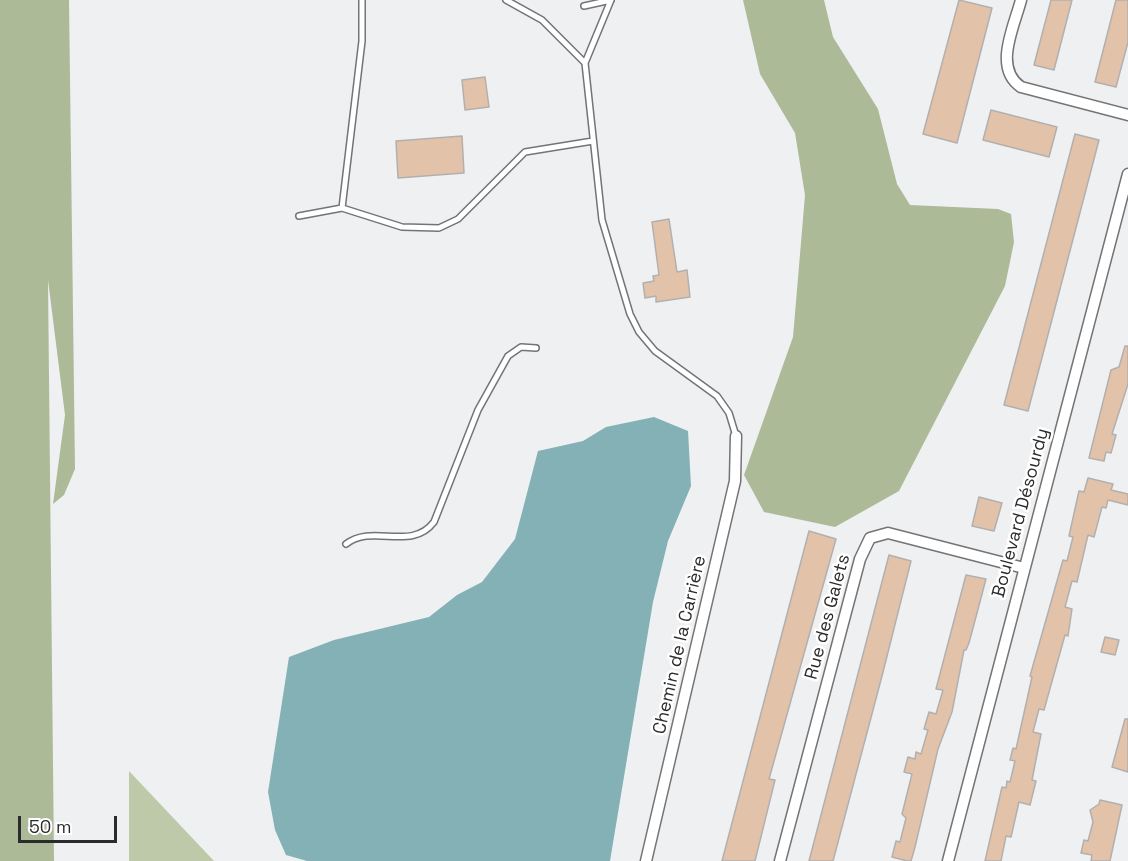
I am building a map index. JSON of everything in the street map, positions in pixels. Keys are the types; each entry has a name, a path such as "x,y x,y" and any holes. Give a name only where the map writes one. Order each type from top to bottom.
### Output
{"street":[{"path":"1021,0 1006,59 1007,71 1012,81 1021,87 1128,115"},
{"name":"Boulevard Désourdy","path":"948,861 1128,174"},
{"name":"Chemin de la Carrière","path":"646,861 735,481 736,436"},
{"name":"Rue des Galets","path":"780,861 860,559 870,538 888,533 1024,568"}],"lane":[{"path":"342,208 362,41 362,0"},
{"path":"506,0 542,20 585,63"},
{"path":"611,0 585,63 602,220 630,314 639,332 655,351 717,396 729,413 736,436"},
{"path":"584,6 611,0"},
{"path":"299,216 342,208 402,227 439,228 458,219 525,152 593,141"},
{"path":"346,544 361,537 416,536 426,533 434,522 478,411 508,356 521,347 536,348"}],"green space":[{"path":"0,0 69,0 75,469 64,495 53,504 65,415 48,280 54,861 0,861"},
{"path":"743,0 824,0 833,37 878,109 897,184 910,205 998,209 1011,214 1014,242 1005,286 899,491 835,527 764,512 744,475 793,337 805,195 795,133 760,74"},
{"path":"129,771 214,861 129,861"}],"water":[{"path":"654,417 688,431 691,486 668,541 653,602 610,861 307,861 286,855 275,830 268,792 289,657 334,640 429,617 457,595 482,582 515,539 538,451 583,441 606,427"}],"building":[{"path":"959,0 992,8 957,143 923,134"},
{"path":"1051,0 1072,0 1054,70 1034,65"},
{"path":"1116,0 1128,0 1128,42 1116,87 1095,82"},
{"path":"485,77 489,107 465,110 462,80"},
{"path":"991,110 1057,127 1049,157 983,140"},
{"path":"1075,134 1099,140 1028,411 1004,405"},
{"path":"462,136 464,173 398,178 396,141"},
{"path":"669,219 677,272 687,270 690,297 656,302 656,296 645,298 643,283 654,281 653,276 659,275 652,222"},
{"path":"1125,346 1128,346 1128,384 1112,434 1116,435 1111,453 1106,452 1104,461 1089,458 1111,370 1119,367"},
{"path":"1088,478 1113,484 1111,490 1128,494 1128,505 1108,500 1106,508 1102,507 1094,537 1088,535 1077,582 1072,581 1065,607 1072,609 1068,636 1065,635 1044,710 1039,709 1033,732 1041,734 1032,780 1036,781 1030,805 1019,802 1011,837 1006,836 1001,861 985,861 1002,787 1006,788 1007,781 1010,782 1015,761 1010,760 1013,748 1016,749 1032,677 1030,676 1063,560 1067,561 1073,537 1069,536 1079,491 1084,492"},
{"path":"979,497 1002,503 994,531 972,526"},
{"path":"809,531 836,539 769,779 775,780 755,861 722,861"},
{"path":"889,555 911,561 882,676 833,861 809,861"},
{"path":"966,575 986,579 969,643 964,650 952,712 938,749 915,847 911,861 907,861 892,857 896,841 900,842 906,818 902,814 912,774 904,772 908,757 915,759 916,752 921,754 928,730 924,729 929,712 936,714 943,690 936,689"},
{"path":"1105,637 1119,640 1115,655 1101,652"},
{"path":"1125,719 1128,719 1128,772 1112,767"},
{"path":"1100,800 1122,805 1110,861 1091,861 1092,855 1081,853 1084,840 1088,841 1093,822 1090,810 1099,804"}]}
